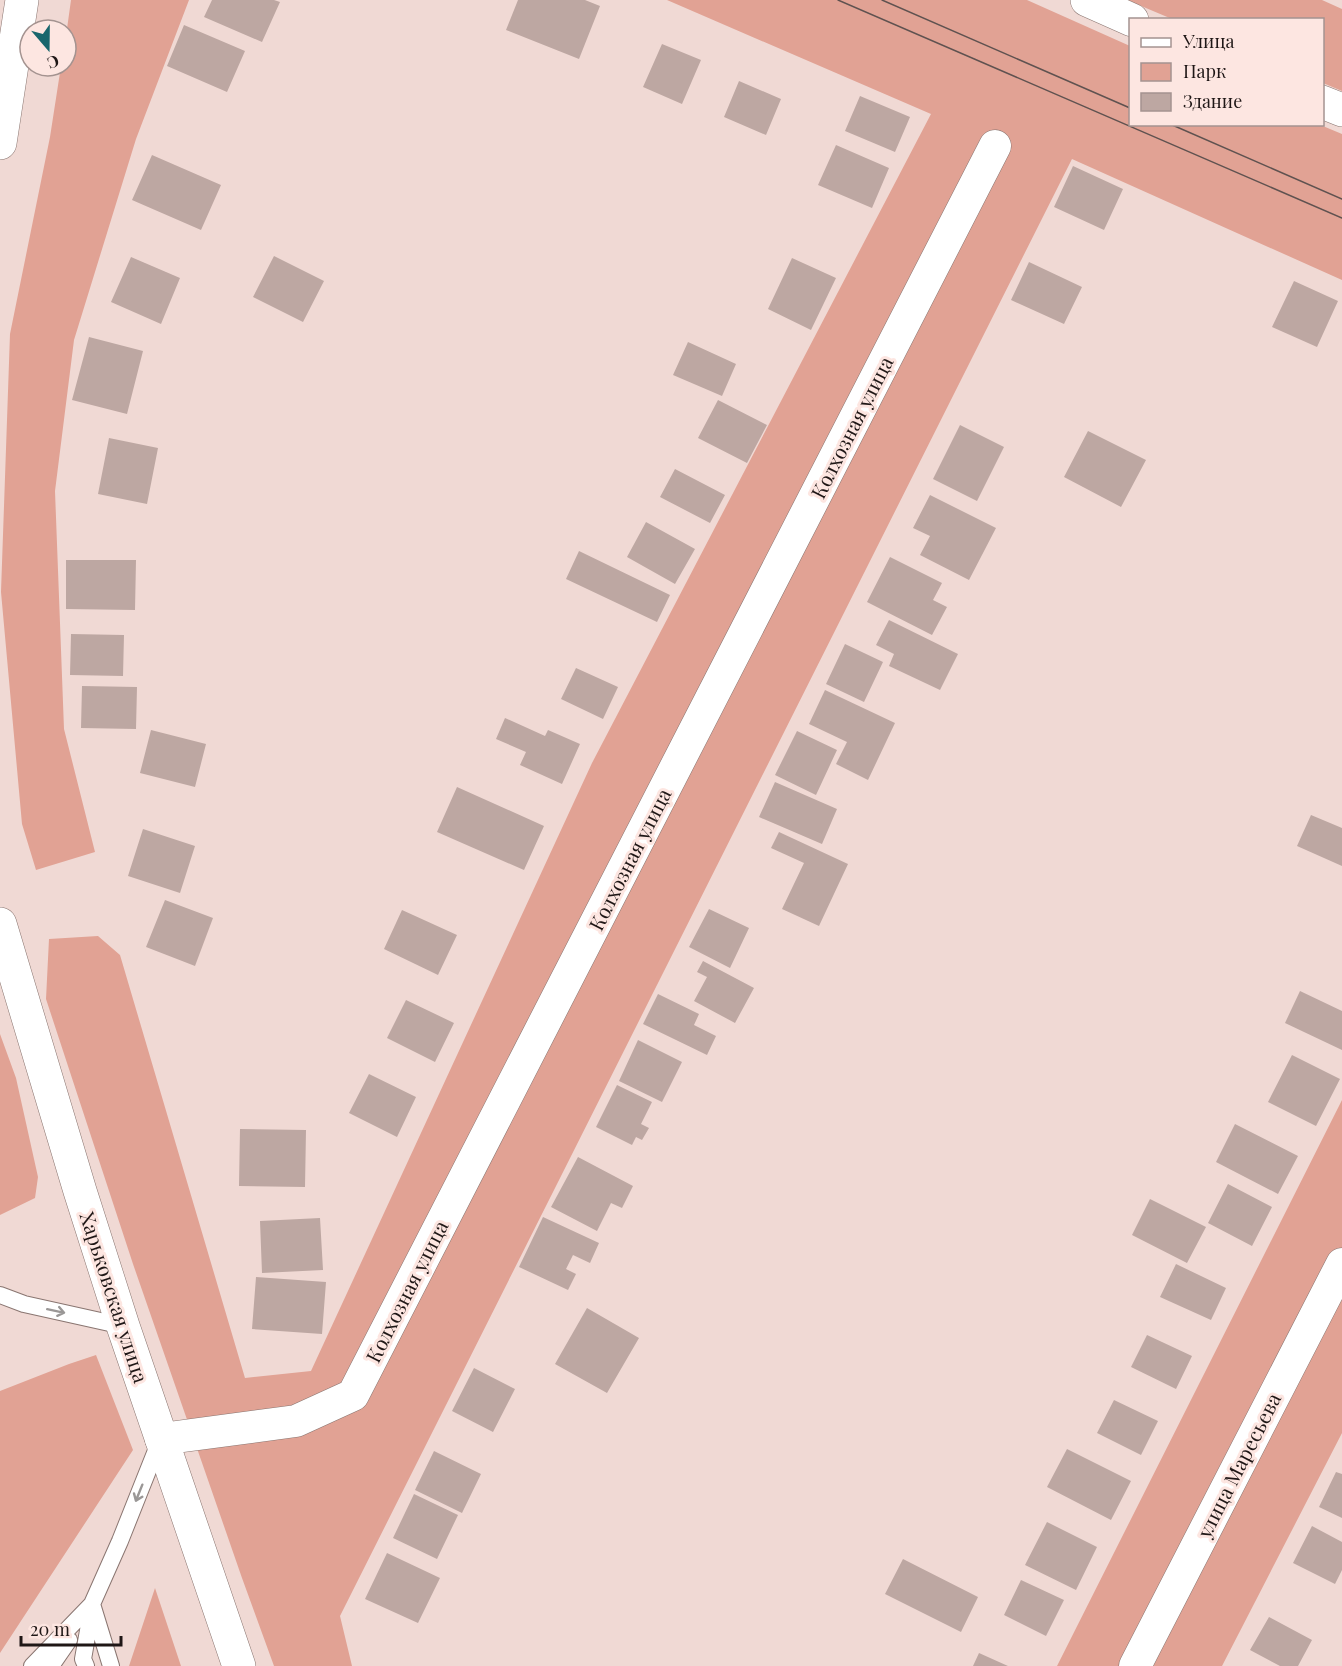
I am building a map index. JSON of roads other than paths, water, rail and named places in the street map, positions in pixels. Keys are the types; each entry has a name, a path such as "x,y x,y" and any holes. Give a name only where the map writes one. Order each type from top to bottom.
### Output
{"main road":[{"path":"0,143 22,0"},
{"path":"1088,0 1129,19"},
{"path":"1324,102 1342,111"},
{"name":"Харьковская улица","path":"2,944 123,1326 239,1666"}],"street":[{"name":"Колхозная улица","path":"161,1439 297,1421 353,1395 995,146"},
{"name":"улица Маресьева","path":"1135,1666 1342,1264"}],"lane":[{"path":"0,1295 24,1304 123,1326"},
{"path":"51,1666 92,1604 161,1439"},
{"path":"32,1666 92,1604"},
{"path":"86,1666 83,1659 92,1604"},
{"path":"92,1604 111,1666"}],"tram line":[{"path":"838,0 1129,126"},
{"path":"882,0 1129,108"},
{"path":"1129,126 1342,218"},
{"path":"1175,126 1342,199"}]}
